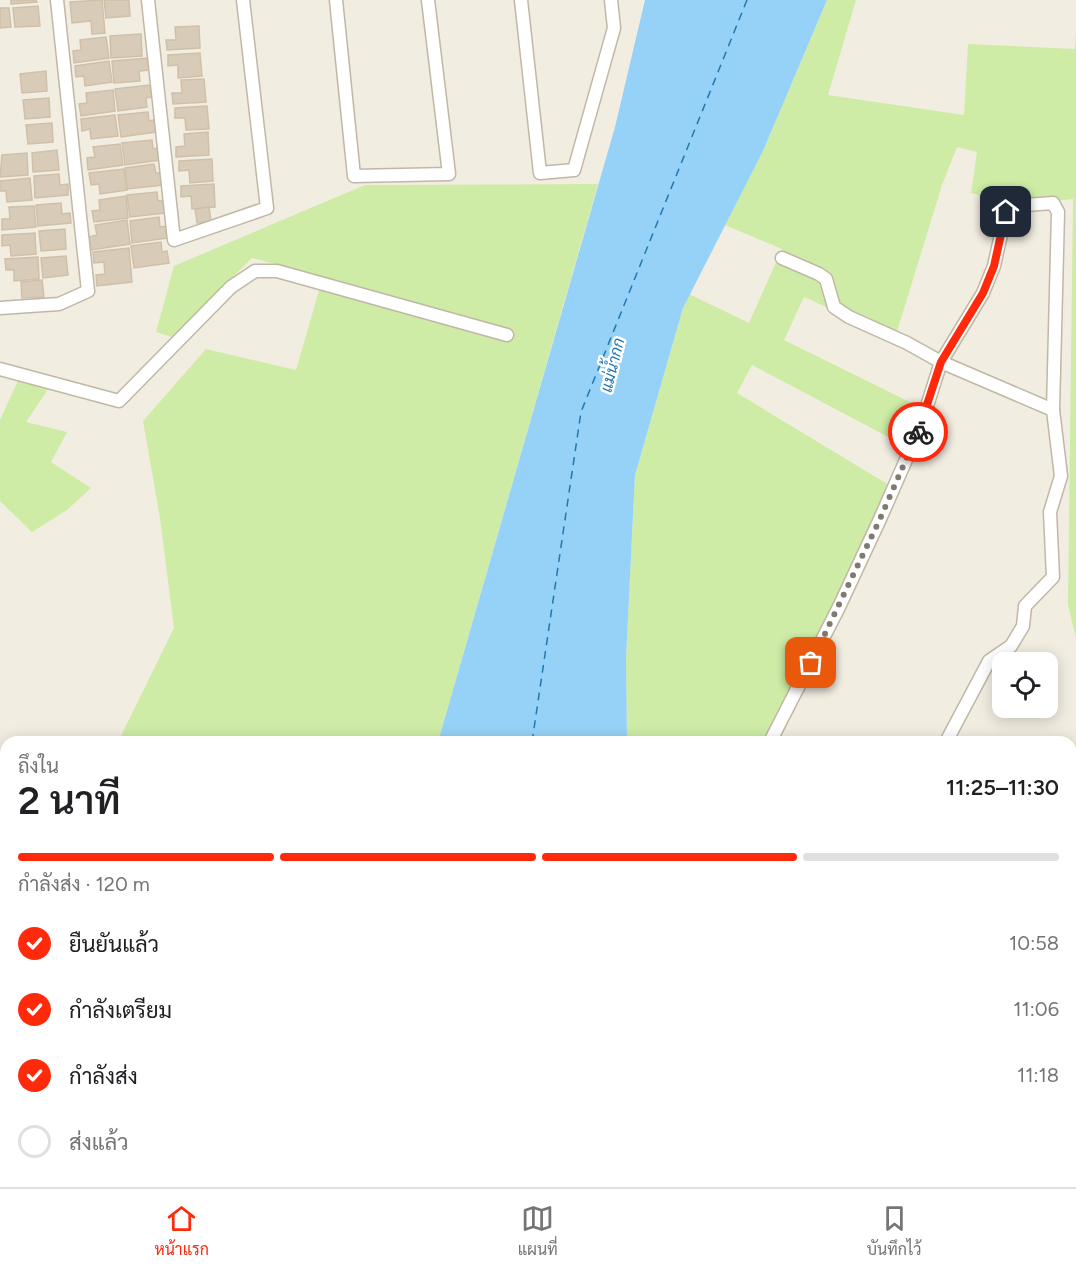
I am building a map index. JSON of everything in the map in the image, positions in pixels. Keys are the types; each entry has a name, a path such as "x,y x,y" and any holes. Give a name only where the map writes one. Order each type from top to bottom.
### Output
{"street":[{"path":"0,309 59,304 88,291 57,0"},
{"path":"148,0 174,240 267,208 243,0"},
{"path":"336,0 354,176 449,174 428,0"},
{"path":"521,0 540,173 574,170 614,28 611,0"},
{"path":"773,736 839,607 880,519 920,428 941,362 983,293 994,266 1006,212 1012,206 1053,202 1058,212 1053,410 1061,476 1050,513 1053,578 1025,606 1023,626 1011,646 989,661 949,736"},
{"path":"782,258 826,279 834,307 849,317 907,343 941,362 1053,410"},
{"path":"0,369 119,401 231,287 255,271 277,271 507,335"}],"green space":[{"path":"827,0 856,0 828,95 964,115 968,44 1075,49 1076,31 1076,638 1068,605 1073,199 1026,204 1002,224 979,195 971,193 977,152 957,147 942,185 895,338 804,297 784,340 926,410 911,449 752,365 737,393 894,488 780,736 627,736 626,658 635,475 689,294 749,323 782,249 725,225 763,151"},
{"path":"598,184 440,736 121,736 174,628 160,518 143,421 206,349 296,370 323,277 252,258 172,337 156,332 174,266 365,185"},
{"path":"21,374 50,386 26,422 67,432 51,462 91,488 67,510 32,532 0,501 0,420"}],"water":[{"name":"แม่น้ำกก","path":"645,0 827,0 763,151 683,308 635,475 626,658 627,736 440,736 615,127"}],"building":[{"path":"11,0 36,0 37,2 11,4"},
{"path":"102,0 105,33 92,34 91,21 72,23 70,2"},
{"path":"104,0 129,0 130,16 106,18"},
{"path":"38,6 40,26 15,27 13,8"},
{"path":"0,8 9,8 11,27 0,28"},
{"path":"199,26 200,48 167,50 166,40 176,40 175,27"},
{"path":"141,34 142,56 111,58 110,36"},
{"path":"106,37 109,58 74,63 73,51 81,50 80,40"},
{"path":"200,53 202,76 178,78 178,65 168,66 168,55"},
{"path":"148,58 149,70 139,71 140,81 114,83 112,61"},
{"path":"109,61 112,82 85,86 84,76 76,77 75,66"},
{"path":"46,71 47,91 22,93 20,74"},
{"path":"204,79 206,102 173,104 172,93 182,93 181,80"},
{"path":"150,85 152,97 146,98 147,107 118,111 115,89"},
{"path":"113,90 115,111 81,116 79,104 87,103 86,93"},
{"path":"49,98 50,117 25,119 23,100"},
{"path":"207,106 209,129 186,130 185,118 175,118 175,108"},
{"path":"148,112 149,121 154,120 156,132 121,137 118,115"},
{"path":"115,115 118,136 91,139 90,129 82,131 81,119"},
{"path":"52,123 53,142 28,144 26,125"},
{"path":"208,132 209,155 176,157 176,147 185,146 184,134"},
{"path":"152,140 153,149 158,148 160,160 125,165 122,143"},
{"path":"120,144 123,165 88,170 87,158 95,157 93,147"},
{"path":"57,150 59,170 33,172 32,153"},
{"path":"27,153 28,175 0,177 2,155"},
{"path":"212,159 213,181 190,183 189,170 179,171 179,161"},
{"path":"154,164 156,173 161,173 163,185 127,189 125,168"},
{"path":"124,169 127,190 100,194 99,184 91,185 89,173"},
{"path":"59,174 60,185 68,184 68,195 35,198 34,176"},
{"path":"30,178 32,200 7,202 6,191 0,191 0,181"},
{"path":"214,184 215,207 192,209 191,196 181,197 181,186"},
{"path":"157,192 158,201 164,200 165,213 130,217 127,195"},
{"path":"126,196 128,218 94,222 92,211 100,210 99,200"},
{"path":"61,203 62,214 70,213 71,223 38,226 36,205"},
{"path":"34,206 36,227 2,230 2,219 10,219 9,207"},
{"path":"209,207 211,222 197,223 195,209"},
{"path":"159,217 160,227 166,226 167,238 132,243 130,221"},
{"path":"127,220 130,244 91,250 89,237 97,235 95,225"},
{"path":"65,229 66,249 41,251 39,231"},
{"path":"35,233 36,254 11,256 10,245 2,246 2,235"},
{"path":"161,242 162,252 167,251 169,263 134,268 131,246"},
{"path":"129,248 132,282 97,286 96,275 105,274 104,262 94,263 93,252"},
{"path":"66,256 68,275 43,278 41,258"},
{"path":"38,257 39,279 14,281 14,270 6,270 5,259"},
{"path":"42,280 44,297 22,298 21,282"}],"ferry route":[{"path":"533,736 581,412 747,0"}],"way so far":[{"path":"811,663 880,519 918,432"}],"route":[{"path":"918,432 941,362 983,293 994,266 1006,212"}]}
